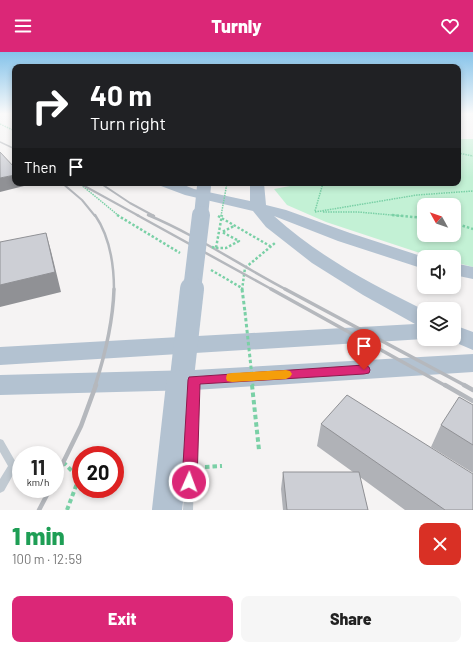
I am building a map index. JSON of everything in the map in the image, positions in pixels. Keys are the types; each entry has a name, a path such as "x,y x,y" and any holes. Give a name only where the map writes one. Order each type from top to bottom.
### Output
{"main road":[{"path":"174,186 190,192 298,218 344,237 417,261"},
{"path":"167,510 205,186"},
{"path":"257,186 256,192 259,208 268,220 302,248 394,304 417,316"},
{"path":"461,270 473,273"},
{"path":"461,329 473,328"},
{"path":"0,356 417,331"},
{"path":"461,336 473,342"},
{"path":"0,385 194,383 473,363"}],"lane":[{"path":"188,510 192,409"},
{"path":"0,443 13,466 0,488"}],"path":[{"path":"461,153 473,156"},
{"path":"82,186 114,213 181,254"},
{"path":"315,212 323,186"},
{"path":"315,212 373,204 417,195 473,191"},
{"path":"315,212 358,212 417,217"},
{"path":"461,225 473,229"},
{"path":"216,248 226,248 239,240 222,232 235,226"},
{"path":"256,257 245,268 242,288 259,450"},
{"path":"208,269 242,288"},
{"path":"64,463 79,478 67,510"},
{"path":"205,467 222,466"}],"green space":[{"path":"461,139 473,139 473,267 461,264 461,250 417,250 417,252 326,222 287,205 274,189 290,186 461,186"}],"building":[{"path":"0,152 12,165 12,176 0,178"},
{"path":"46,233 55,272 0,285 0,242"},
{"path":"347,395 473,474 473,510 445,510 321,424"},
{"path":"459,397 473,405 473,445 441,425"},
{"path":"283,472 359,472 368,510 287,510"}],"railway":[{"path":"0,142 12,148"},
{"path":"66,186 82,200 95,216"},
{"path":"84,186 139,216"},
{"path":"104,186 130,203 154,216 152,215"},
{"path":"95,215 108,242 112,261 114,289"},
{"path":"137,215 273,290"},
{"path":"151,216 148,215 201,241 287,290"},
{"path":"95,386 108,338 114,289"},
{"path":"271,289 446,386"},
{"path":"285,289 466,386"},
{"path":"64,461 81,426 96,385"},
{"path":"445,385 473,401"},
{"path":"464,385 473,390"},
{"path":"39,510 45,498"}],"slow traffic":[{"path":"232,378 286,374"}],"route":[{"path":"189,482 194,380 364,370"}]}
